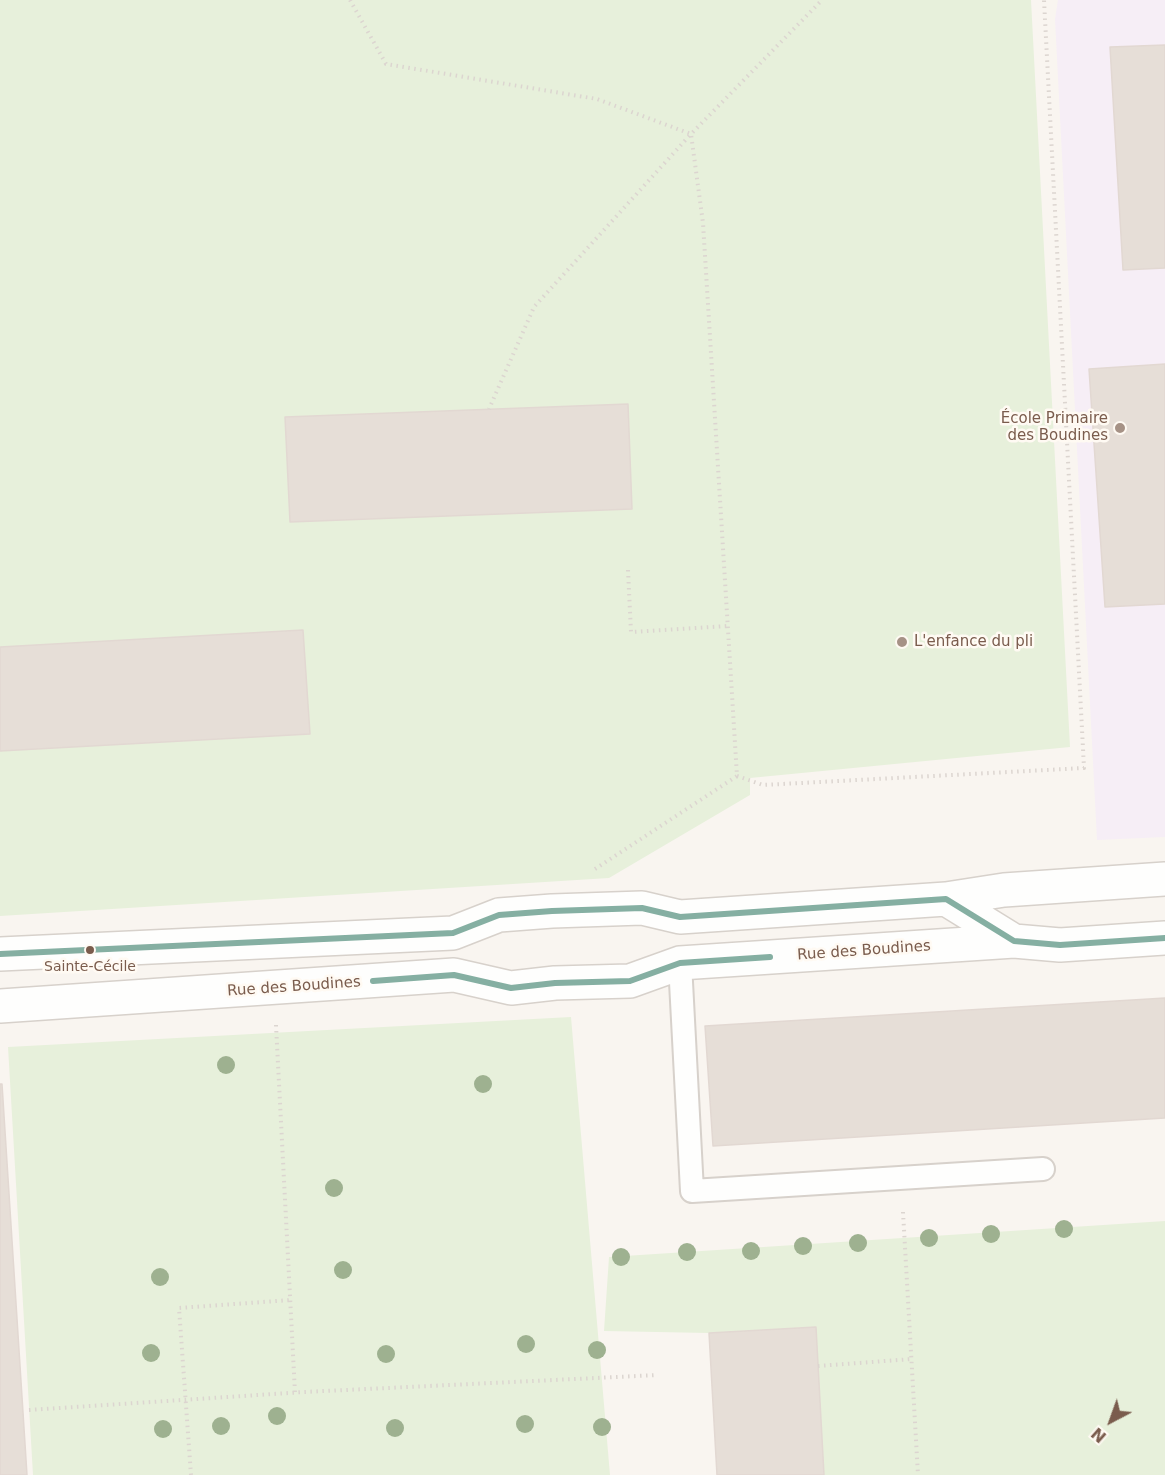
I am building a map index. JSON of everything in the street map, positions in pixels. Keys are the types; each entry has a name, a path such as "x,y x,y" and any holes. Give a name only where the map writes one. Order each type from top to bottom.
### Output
{"street":[{"path":"0,954 453,933 499,915 642,908 680,917 946,899 1004,890 1165,879"},
{"name":"Rue des Boudines","path":"946,899 1014,941"},
{"name":"Rue des Boudines","path":"0,1006 454,975 511,988 555,983 630,981 680,963 1014,941 1060,945 1165,938"}],"lane":[{"path":"680,963 692,1191 1043,1168"}],"path":[{"path":"350,0 386,64 597,99 691,134"},
{"path":"489,409 534,307 691,134 822,0"},
{"path":"737,776 763,785 1084,768 1044,0"},
{"path":"691,134 703,223 737,776"},
{"path":"628,570 631,632 728,626"},
{"path":"591,872 737,776"},
{"path":"276,1019 295,1393"},
{"path":"905,1239 918,1475"},
{"path":"191,1475 179,1308 291,1299"},
{"path":"818,1366 912,1359"},
{"path":"29,1410 295,1393 658,1375"}],"shaded area":[{"name":"École Primaire des Boudines","path":"1058,0 1165,0 1165,837 1097,840 1055,19"}],"green space":[{"path":"0,0 1031,0 1070,747 750,778 750,795 609,878 0,916"},
{"path":"571,1017 610,1475 33,1475 8,1047"},
{"path":"1165,1221 1165,1475 824,1475 815,1327 709,1333 604,1331 609,1257"}],"building":[{"path":"1165,45 1165,268 1123,270 1110,47"},
{"path":"1165,364 1165,604 1105,607 1089,369"},
{"path":"628,404 632,509 290,522 285,417"},
{"path":"303,630 310,734 0,751 0,647"},
{"path":"1165,998 1165,1118 713,1146 705,1026"},
{"path":"0,1084 2,1084 27,1475 0,1475"},
{"path":"816,1327 824,1475 717,1475 709,1333"}],"transit line":[{"path":"0,954 453,933 499,915 552,911 642,908 680,917 946,899 1014,941 1060,945 1165,938"},
{"path":"373,981 454,975 511,988 555,983 630,981 680,963 770,957"}],"place":[{"name":"École Primaire des Boudines","path":"1120,428"},
{"name":"L'enfance du pli","path":"902,642"},
{"name":"Sainte-Cécile","path":"90,950"}]}
